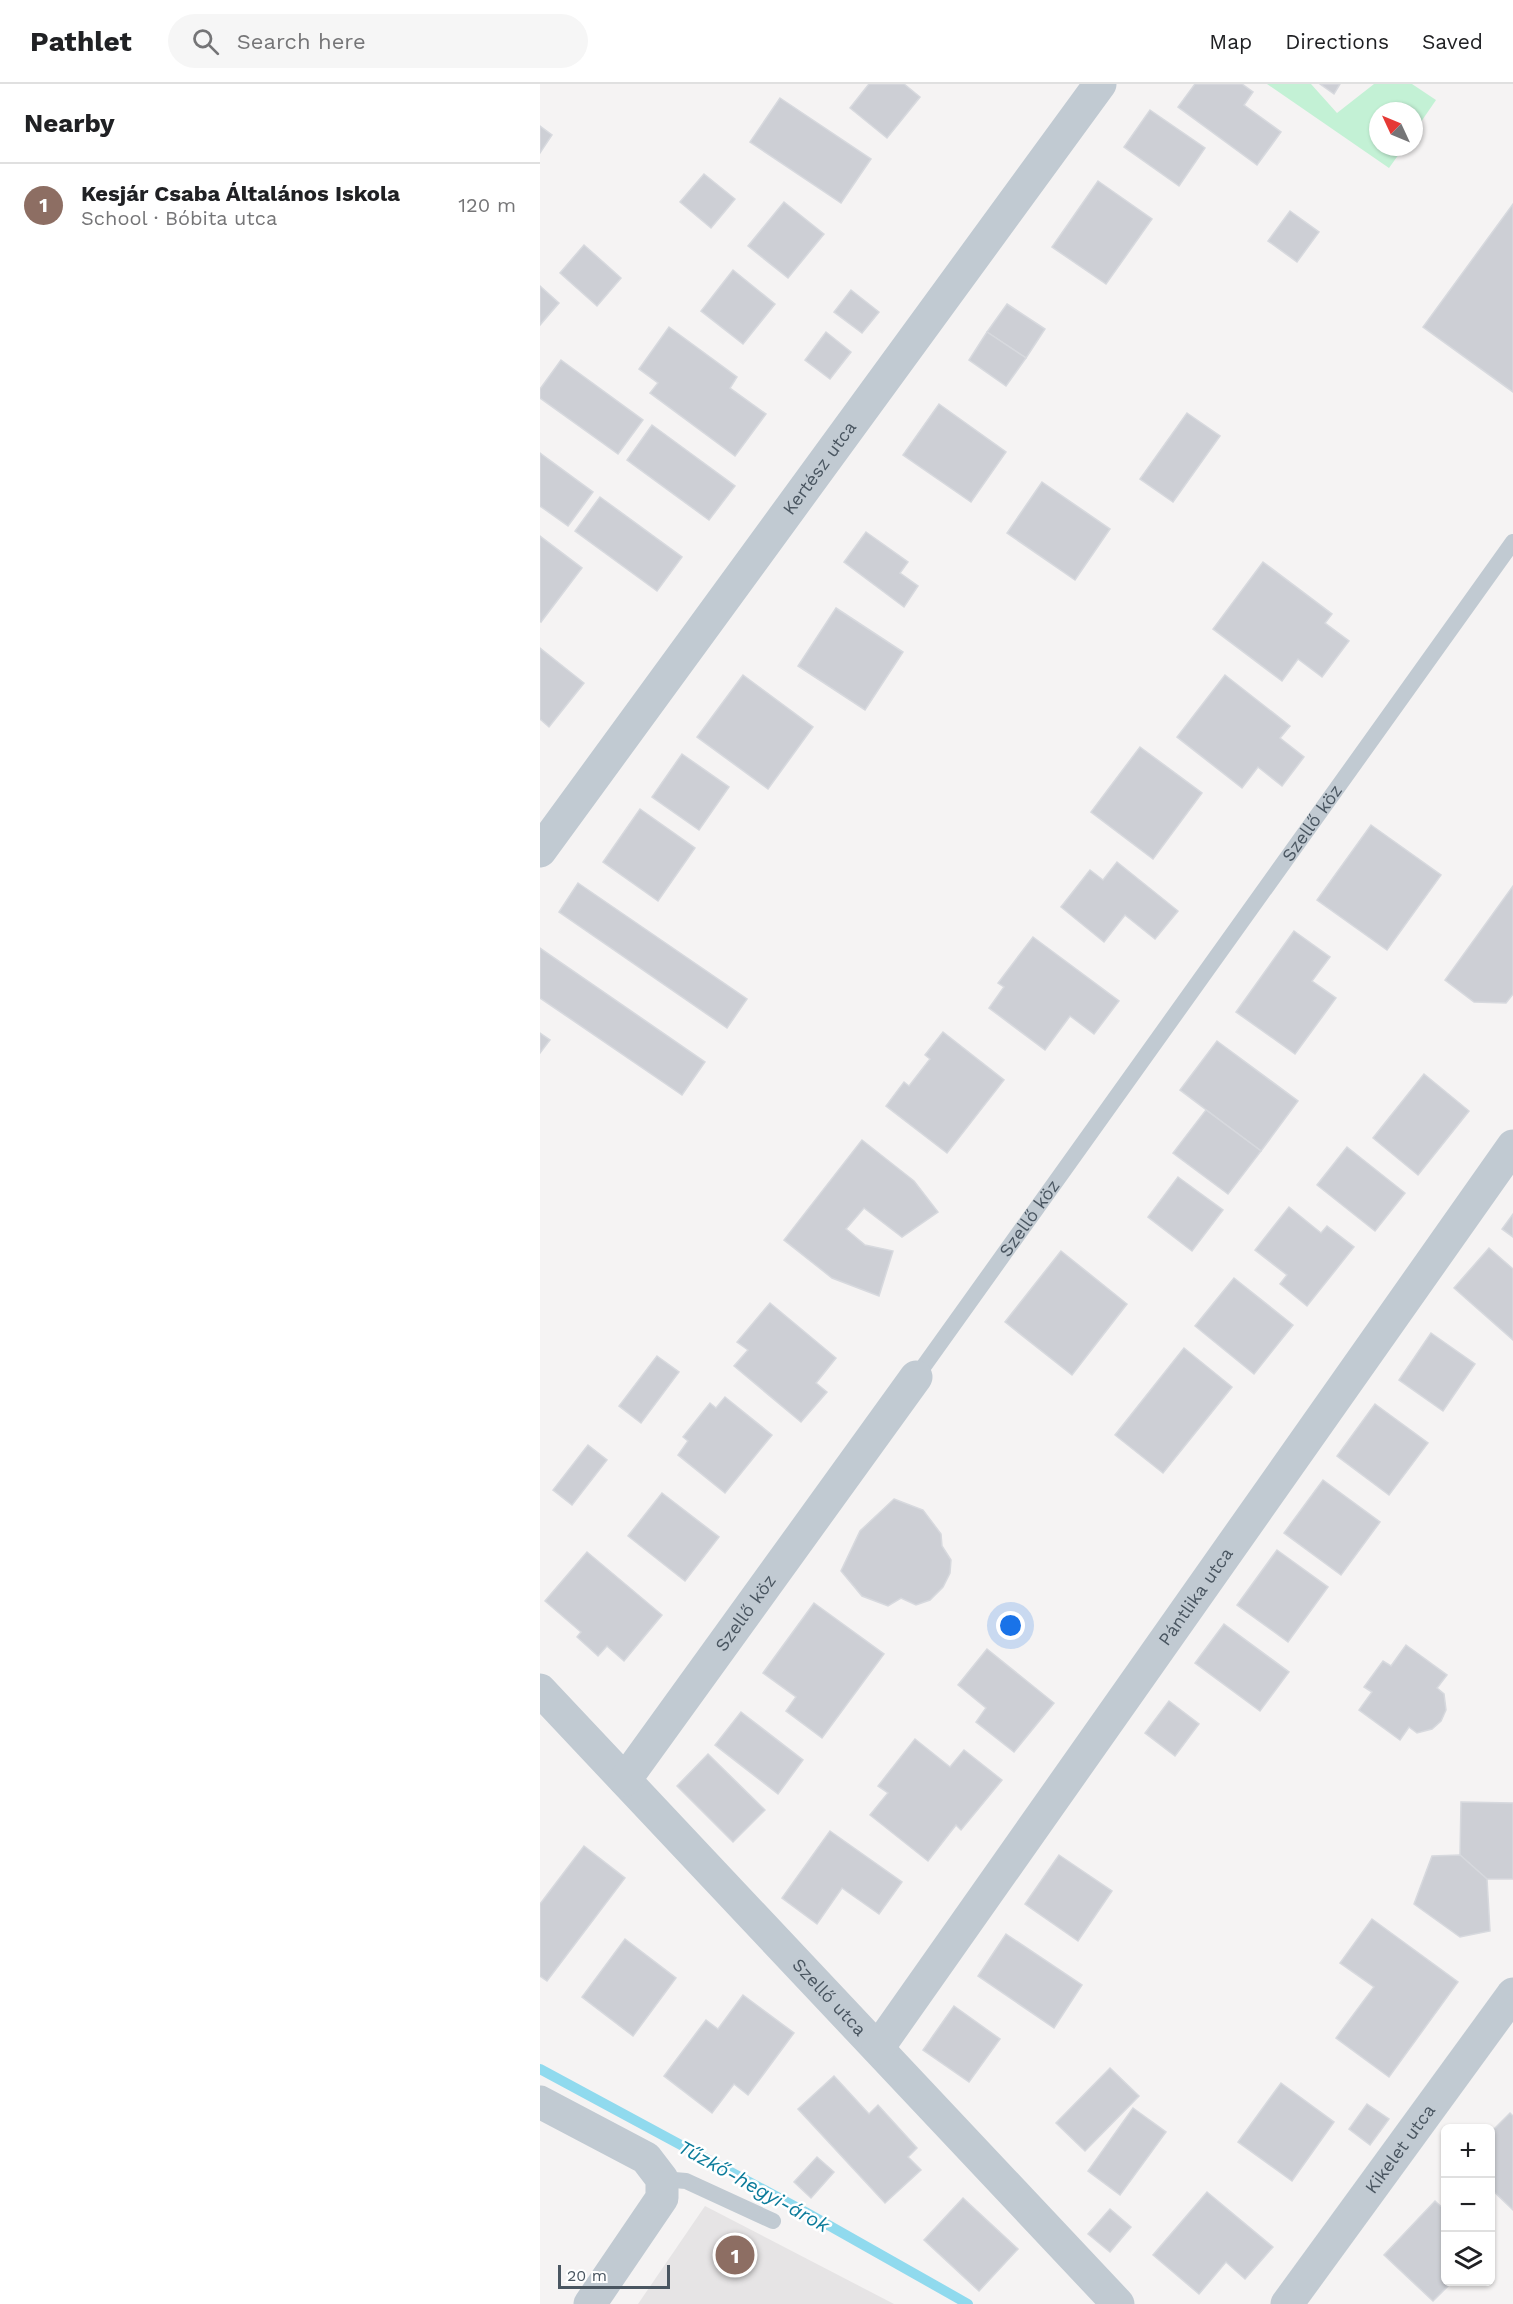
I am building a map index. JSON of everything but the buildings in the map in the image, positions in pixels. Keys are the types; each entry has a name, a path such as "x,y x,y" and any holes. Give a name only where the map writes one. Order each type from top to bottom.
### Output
{"street":[{"name":"Kertész utca","path":"540,852 1100,84"},
{"name":"Pántlika utca","path":"878,2048 1513,1146"},
{"name":"Szellő köz","path":"625,1780 916,1377"},
{"name":"Szellő utca","path":"540,1689 1118,2304"},
{"name":"Kikelet utca","path":"1287,2304 1513,1994"},
{"path":"540,2102 646,2158 662,2179 662,2198 590,2304"}],"lane":[{"name":"Szellő köz","path":"916,1377 1513,542"},
{"path":"662,2179 686,2181 773,2221"}],"shaded area":[{"path":"705,2206 894,2304 638,2304"}],"green space":[{"path":"1267,84 1311,84 1337,113 1374,84 1412,84 1436,100 1423,119 1423,102 1369,102 1369,154"},
{"path":"1372,156 1398,156 1389,168"}],"waterway":[{"name":"Tűzkő-hegyi-árok","path":"540,2069 807,2213 968,2304"}],"place":[{"name":"Kesjár Csaba Általános Iskola","path":"735,2255"}]}
